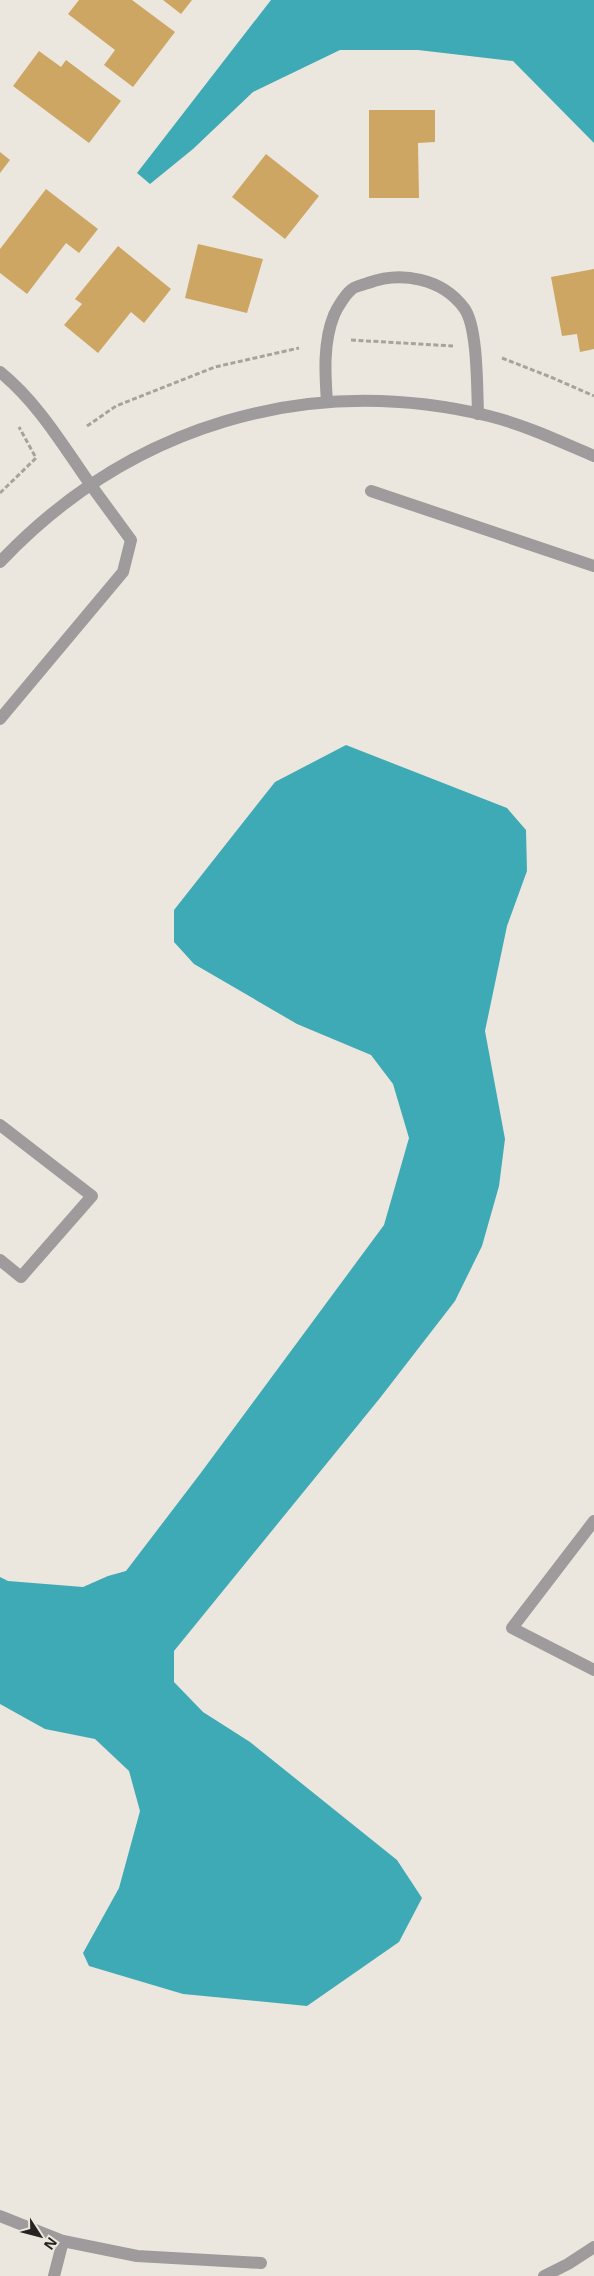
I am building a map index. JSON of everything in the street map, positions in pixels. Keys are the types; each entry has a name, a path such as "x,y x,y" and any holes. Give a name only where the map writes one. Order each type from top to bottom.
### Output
{"street":[{"path":"327,402 325,374 327,341 334,314 351,289 385,277 415,277 446,290 465,309 471,327 474,351 478,414"},
{"path":"0,372 19,387 36,406 131,540 123,572 0,719"},
{"path":"0,562 24,536 90,484 135,457 198,430 263,410 327,402 376,400 422,403 478,414 532,429 594,456"},
{"path":"371,491 594,566"},
{"path":"0,1126 92,1196 21,1277 0,1260"},
{"path":"594,1521 512,1628 594,1670"},
{"path":"0,2216 63,2241 137,2256 261,2263"},
{"path":"54,2276 63,2241"},
{"path":"544,2276 594,2247"}],"path":[{"path":"351,340 458,346"},
{"path":"88,426 116,406 215,367 299,348"},
{"path":"502,358 594,396"},
{"path":"0,492 36,458 16,423"}],"water":[{"path":"271,0 594,0 594,143 513,61 418,50 340,50 253,92 193,149 150,184 137,173"},
{"path":"346,745 507,808 526,830 527,871 507,926 485,1031 505,1139 499,1186 482,1246 455,1301 380,1398 174,1651 174,1682 203,1712 250,1742 397,1860 422,1898 399,1942 307,2006 183,1994 89,1966 83,1953 119,1888 140,1811 129,1771 95,1739 45,1729 0,1704 0,1577 8,1581 83,1587 108,1576 126,1571 384,1225 409,1138 393,1084 371,1055 297,1024 194,964 174,942 174,910 275,782"}],"building":[{"path":"79,0 132,0 175,32 133,87 104,65 115,50 68,14"},
{"path":"163,0 192,0 181,14"},
{"path":"39,51 61,67 66,60 121,101 89,143 13,86"},
{"path":"369,110 435,110 435,142 418,143 419,198 369,198"},
{"path":"0,152 10,160 0,173"},
{"path":"266,154 319,196 285,239 232,197"},
{"path":"46,189 98,229 79,253 66,243 27,294 0,273 0,249"},
{"path":"198,244 263,259 247,313 185,298"},
{"path":"118,246 171,289 144,323 131,312 98,353 64,325 82,304 75,299"},
{"path":"594,269 594,349 580,352 577,334 562,336 551,277"}]}
